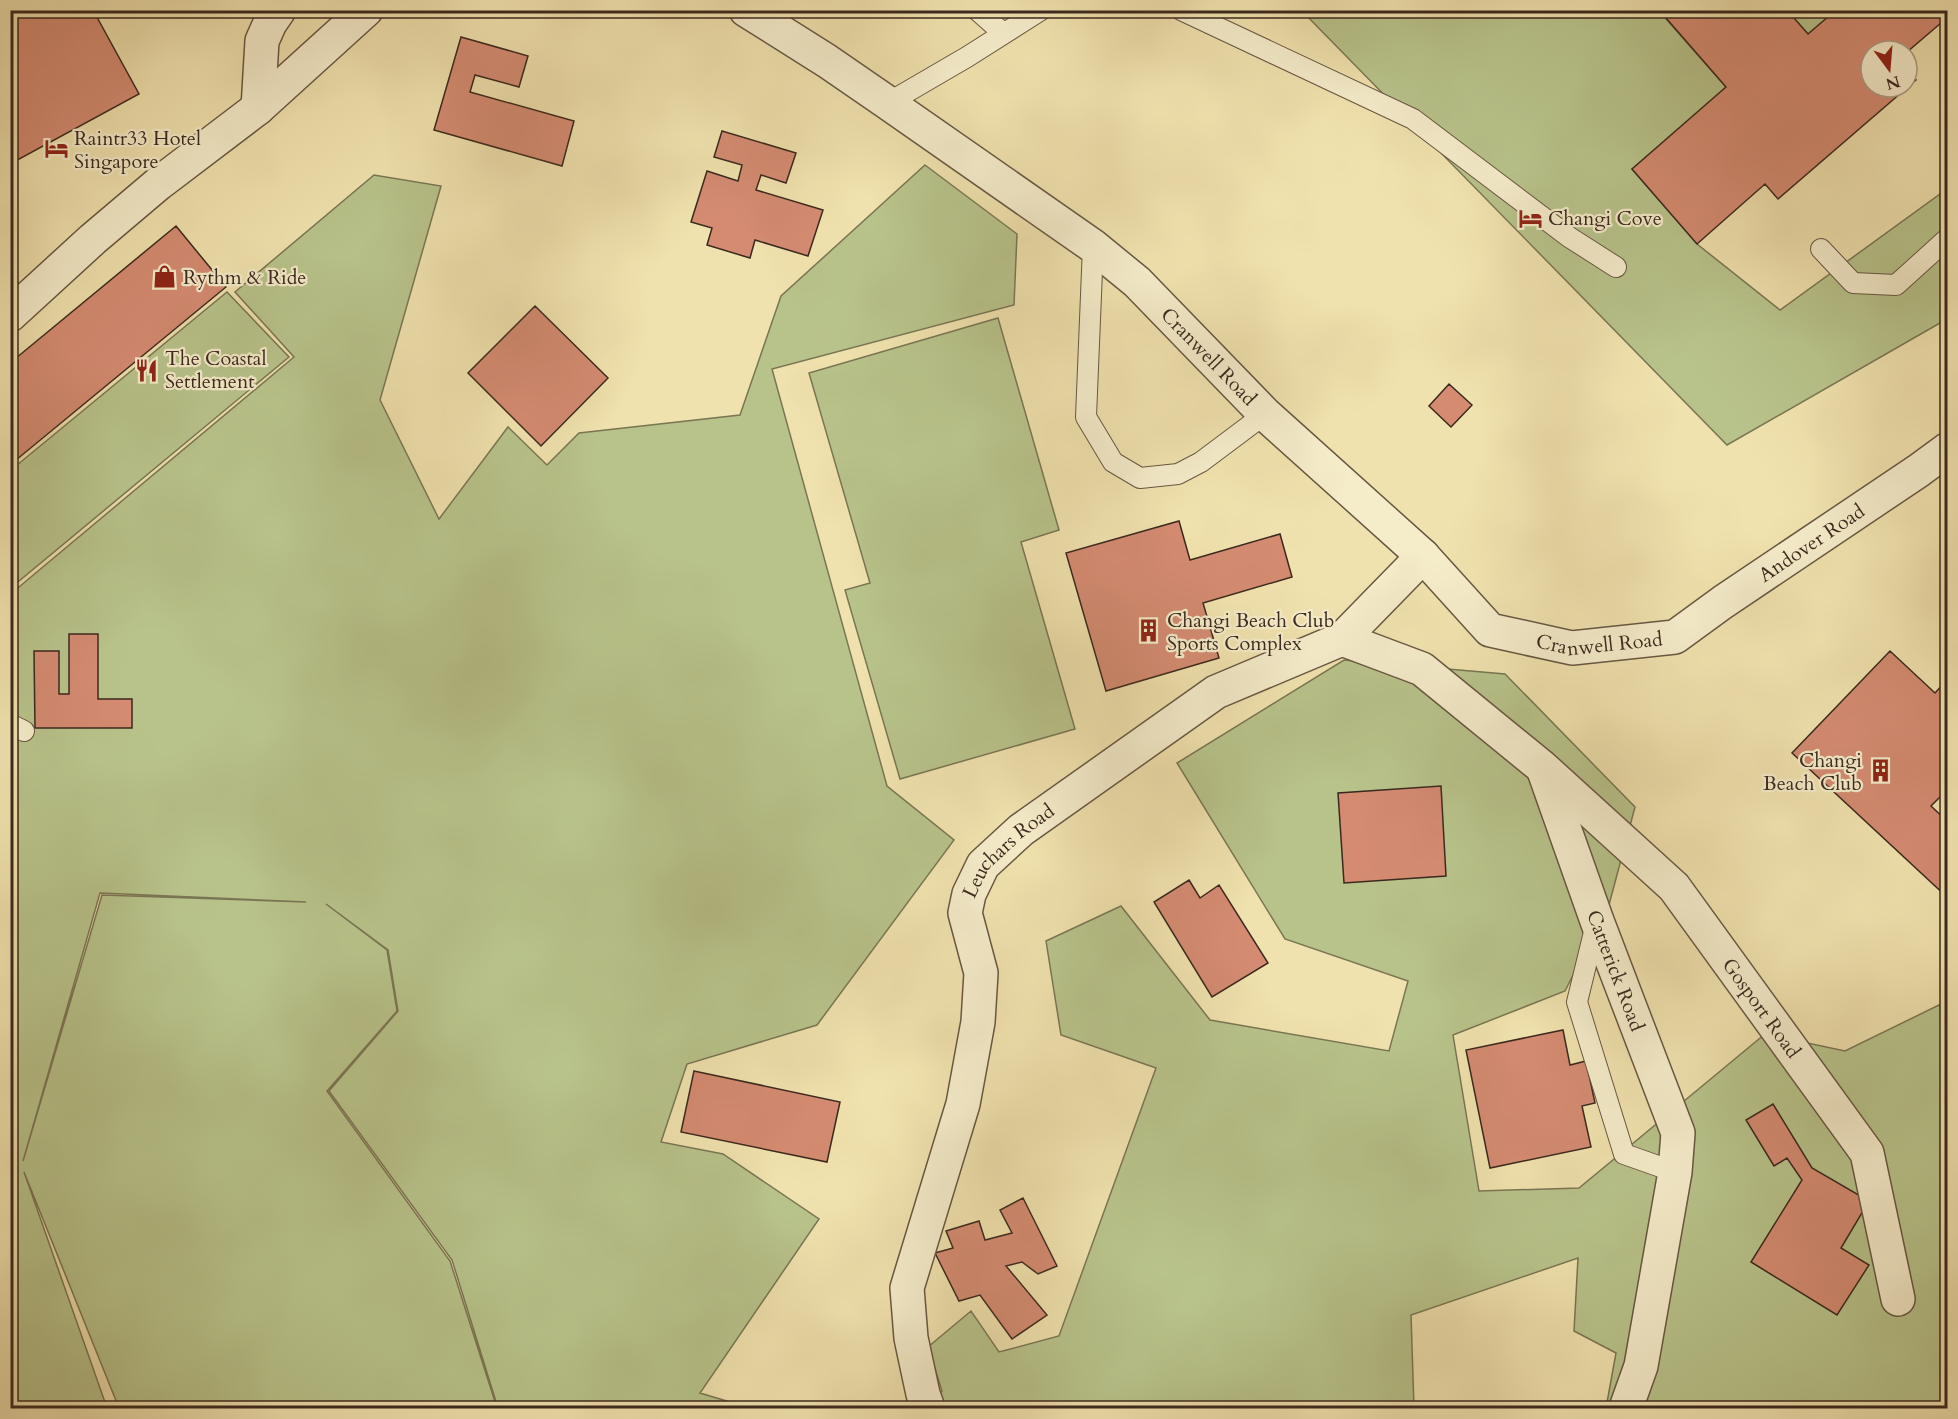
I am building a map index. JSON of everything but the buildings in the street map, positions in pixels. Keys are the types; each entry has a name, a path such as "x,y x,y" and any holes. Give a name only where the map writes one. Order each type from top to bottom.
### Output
{"street":[{"path":"258,108 262,41 279,10"},
{"path":"10,315 93,239 158,184 258,108 366,10"},
{"name":"Cranwell Road","path":"746,10 888,103 1093,246 1137,282 1265,414 1423,556 1490,630 1572,648 1675,638"},
{"name":"Andover Road","path":"1675,638 1723,602 1918,471 1947,449"},
{"name":"Leuchars Road","path":"928,1408 911,1338 907,1288 963,1104 978,1022 981,973 965,912 969,894 983,865 1021,830 1216,692 1342,639 1423,556"},
{"path":"1342,639 1422,669 1542,766"},
{"name":"Catterick Road","path":"1542,766 1597,921 1678,1133 1675,1172 1641,1365 1626,1408"},
{"name":"Gosport Road","path":"1542,766 1674,887 1867,1153 1898,1299"}],"lane":[{"path":"977,10 1003,33"},
{"path":"888,103 968,57 1041,10"},
{"path":"1181,10 1413,120 1569,237 1616,267"},
{"path":"1821,249 1853,283 1896,285 1947,238"},
{"path":"1093,246 1086,417 1113,462 1140,478 1178,474 1201,462 1265,414"},
{"path":"1597,921 1578,1002 1624,1154 1675,1172"}],"green space":[{"path":"1302,11 1659,11 1726,87 1632,169 1697,244 1780,310 1947,189 1947,319 1727,445"},
{"path":"1787,11 1836,11 1808,34"},
{"path":"925,165 1017,234 1014,305 772,369 887,786 954,840 817,1025 687,1064 661,1142 723,1154 819,1219 700,1393 750,1408 498,1408 452,1260 329,1091 398,1011 388,950 326,904 387,950 397,1011 327,1091 450,1261 497,1408 119,1408 24,1172 107,1408 11,1408 10,591 13,592 294,357 235,292 374,175 441,186 380,400 439,519 508,427 547,465 579,433 740,415 781,296","holes":["100,893 306,902 102,895 23,1161"]},
{"path":"227,292 289,357 13,586 10,583 11,470"},
{"path":"998,318 1059,530 1021,542 1075,729 900,779 845,590 870,583 809,373"},
{"path":"1344,660 1505,674 1635,807 1609,905 1565,991 1453,1035 1479,1191 1579,1188 1765,1034 1845,1051 1939,1005 1947,1015 1947,1408 1606,1408 1616,1353 1574,1331 1578,1258 1411,1315 1414,1408 923,1408 942,1391 928,1347 971,1311 999,1352 1059,1336 1156,1068 1061,1035 1046,941 1121,906 1210,1020 1389,1051 1408,981 1285,939 1177,763"}],"place":[{"name":"Raintr33 Hotel Singapore","path":"56,149"},
{"name":"Changi Cove","path":"1530,218"},
{"name":"Rythm & Ride","path":"165,277"},
{"name":"The Coastal Settlement","path":"147,370"},
{"name":"Changi Beach Club Sports Complex","path":"1149,631"},
{"name":"Changi Beach Club","path":"1880,771"}]}
